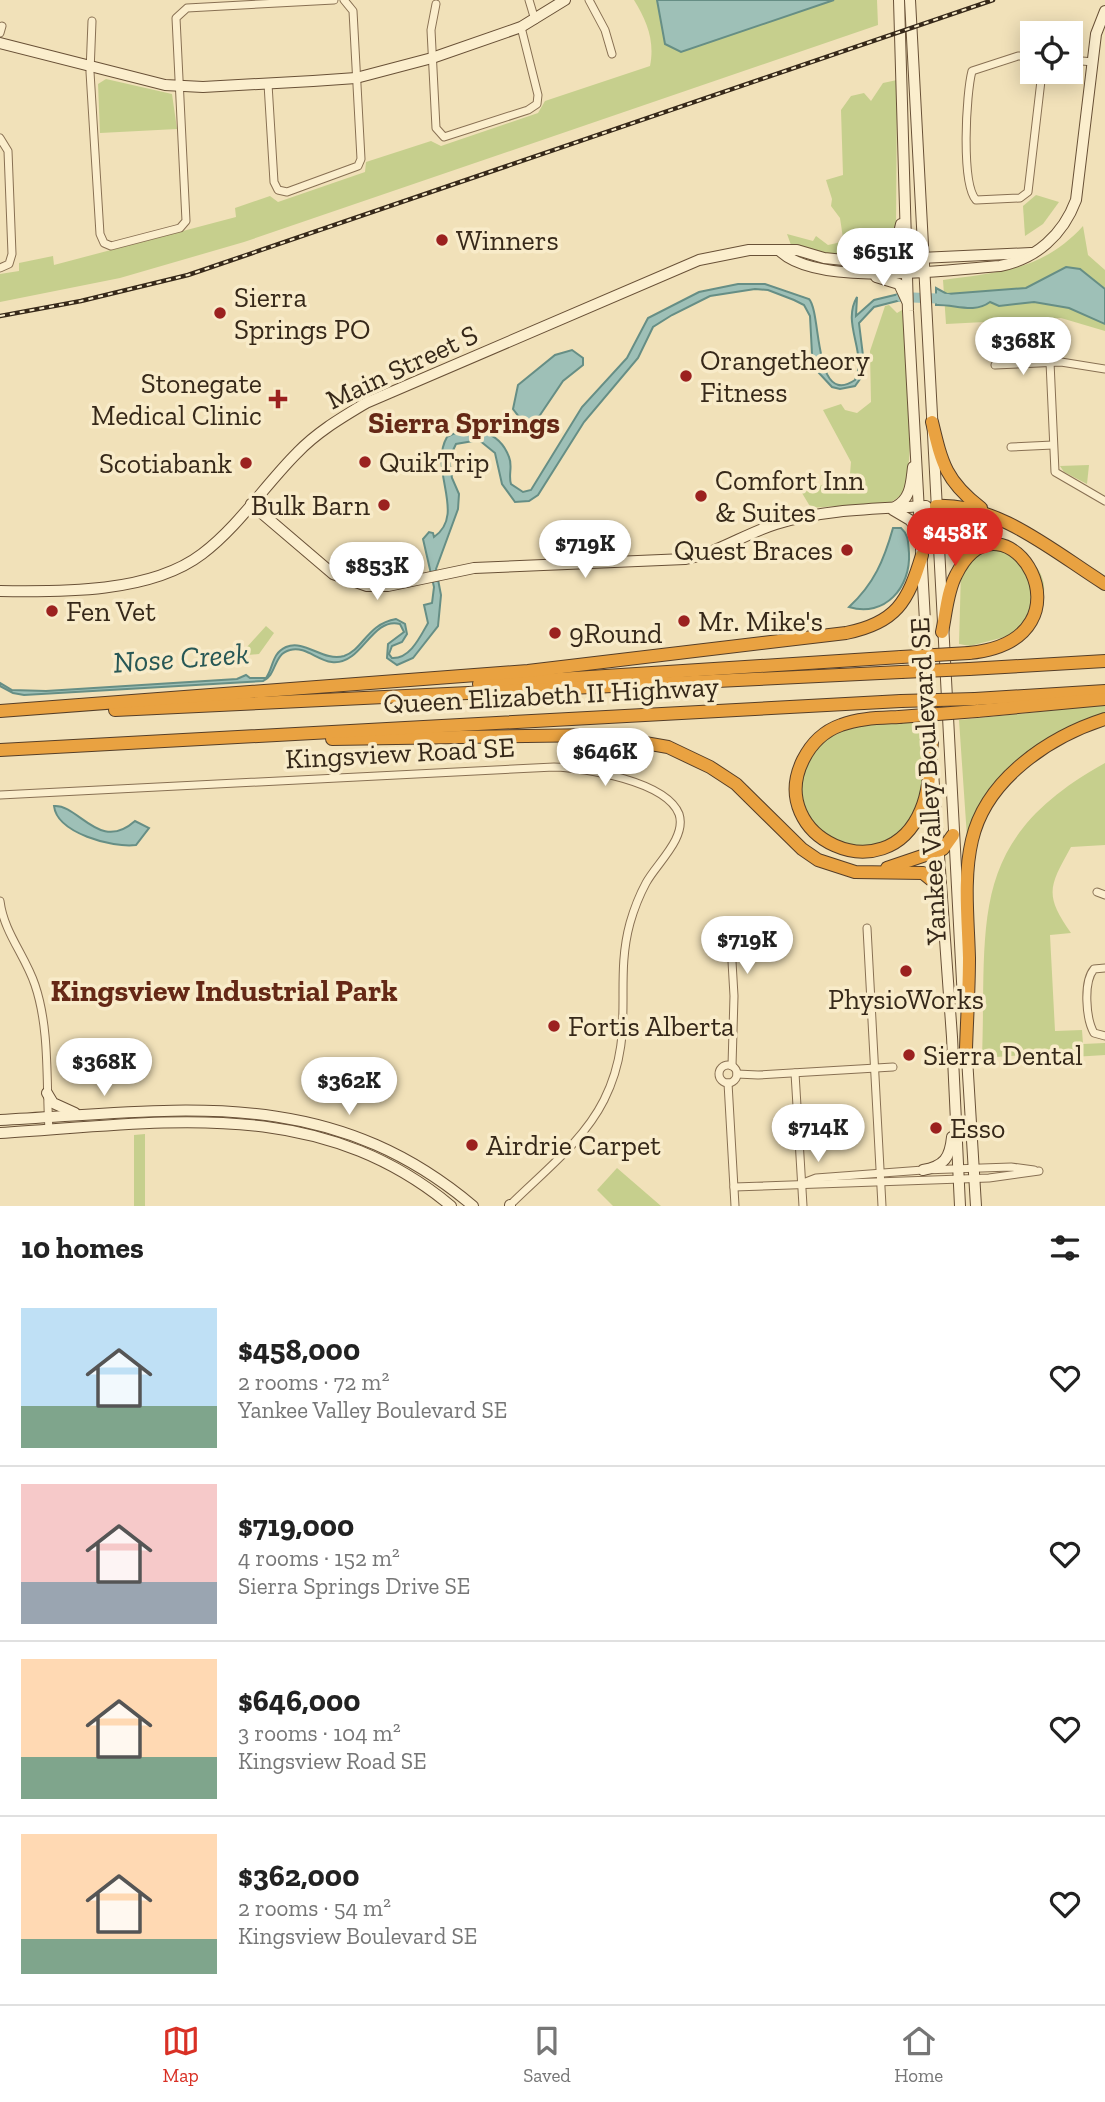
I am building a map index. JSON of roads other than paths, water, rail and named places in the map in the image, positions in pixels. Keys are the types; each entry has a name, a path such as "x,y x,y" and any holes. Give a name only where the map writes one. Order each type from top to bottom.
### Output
{"highway":[{"path":"932,422 947,475 961,493 987,513 1105,584"},
{"path":"936,506 961,505 987,513"},
{"path":"227,704 426,687 969,653 1006,647 1029,637 1047,612 1048,583 1035,559 1023,551 1001,545 982,549 967,559 956,575 942,632"},
{"path":"0,711 528,671 846,633 879,624 901,605 912,587 922,555"},
{"name":"Queen Elizabeth II Highway","path":"0,717 1105,662"},
{"name":"Queen Elizabeth II Highway","path":"0,750 901,701 976,705 1105,691"},
{"path":"932,741 925,801 907,833 892,844 865,852 846,851 825,841 810,827 797,799 797,777 804,758 825,734 840,725 976,705 1105,699"},
{"path":"966,1048 967,877 977,825 994,794 1030,757 1076,731 1105,719"},
{"path":"208,739 575,735 637,740 668,747 710,767 753,798 802,849 818,860 840,869 918,872 927,875 934,882 941,903"},
{"path":"877,871 938,851 948,846 953,835"}],"main road":[{"path":"0,43 149,82 180,86 356,78 432,58 521,27 565,0"},
{"path":"870,261 889,256 899,242 902,151 899,0"},
{"name":"Yankee Valley Boulevard SE","path":"910,0 953,835 976,1206"},
{"name":"Main Street S","path":"924,264 958,268 1011,264 1027,258 1059,233 1076,200 1096,34 1105,11"},
{"name":"Yankee Valley Boulevard SE","path":"902,151 908,310 960,1206"},
{"path":"922,229 928,242 938,250 989,254"},
{"name":"Main Street S","path":"0,591 93,587 158,577 200,556 222,537 311,440 366,403 699,260 733,252 797,250 832,260 908,265"},
{"name":"Main Street S","path":"780,252 795,262 819,270 856,274 989,254 1031,253"},
{"path":"926,310 934,279 958,268"},
{"path":"856,274 899,284 908,310"},
{"path":"890,509 902,503 909,492 916,436"},
{"path":"251,504 316,560 343,579 379,587 444,573 492,567 685,559 717,551 769,527 805,517 936,506"},
{"path":"890,509 910,520 921,535"},
{"path":"47,1093 59,1107 81,1115"},
{"path":"923,1170 938,1167 949,1155 956,1103"},
{"path":"0,1120 219,1109 304,1120 393,1153 433,1176 473,1206"},
{"path":"0,1132 216,1121 283,1128 363,1152 399,1169 451,1206"}],"street":[{"path":"92,21 90,67 100,234 107,245 174,229 186,221 176,18 183,10 334,0"},
{"path":"268,84 274,182 278,190 287,192 351,170 360,163 354,11 344,0"},
{"path":"528,0 535,20"},
{"path":"589,0 605,30 612,54"},
{"path":"436,4 432,20 436,128 440,135 447,137 528,110 538,99 521,27"},
{"path":"1020,56 972,71 967,145 969,187 976,200 1020,198 1028,192 1041,84"},
{"path":"1083,61 1093,62"},
{"path":"0,138 8,151 12,254 9,264 0,268"},
{"path":"995,365 1049,362 1085,364 1105,369"},
{"path":"1049,362 1055,472 1105,500"},
{"path":"1011,447 1054,445"},
{"name":"Kingsview Road SE","path":"0,795 554,767 588,769 620,778 671,803 681,821 679,833 646,883 630,924 624,969 624,1034 610,1086 582,1132 509,1206"},
{"path":"0,901 11,937 30,972 40,1001 49,1130"},
{"path":"867,928 882,1206"},
{"path":"731,944 734,996 732,1066 737,1074"},
{"path":"1105,968 1094,969 1088,980 1090,1024 1094,1033 1105,1036"},
{"path":"732,1066 725,1065 719,1072 722,1081 728,1083 735,1080 737,1074"},
{"path":"737,1074 893,1067"},
{"path":"795,1073 803,1206"},
{"path":"728,1083 735,1206"},
{"path":"734,1187 802,1184 817,1186 1022,1167 1039,1171 1022,1176 974,1173"},
{"path":"881,1179 923,1170 959,1174"}],"water":[{"path":"657,0 834,0 681,52 665,44"},
{"path":"1066,267 1080,269 1105,289 1105,324 1069,308 1034,302 999,306 990,302 971,308 936,305 936,288 947,294 1026,288"},
{"path":"738,284 765,284 809,299 825,370 832,381 841,385 855,380 858,370 859,359 852,318 857,297 856,316 874,300 899,294 901,300 874,307 859,323 865,372 855,386 840,389 832,387 818,372 812,354 810,316 804,305 794,300 768,290 755,289 710,296 672,315 653,327 638,358 584,422 538,495 529,501 515,502 502,484 495,453 479,440 456,444 449,459 452,478 459,494 458,509 436,569 441,595 438,626 413,658 397,665 387,658 388,644 404,632 400,624 393,623 380,629 358,651 343,661 326,661 298,649 285,652 271,674 263,681 24,695 0,686 0,683 12,690 46,691 237,679 246,675 250,678 266,678 275,657 286,647 300,646 329,656 344,656 378,626 396,619 405,624 407,634 402,642 392,646 389,654 392,658 404,655 422,635 428,623 424,605 432,603 434,587 423,539 429,532 433,533 434,537 443,527 447,516 442,450 447,437 474,430 491,435 509,457 511,484 523,492 531,490 582,407 627,358 648,318 699,292"},
{"path":"572,350 583,358 583,365 563,381 534,424 523,422 513,409 518,385 555,355"},
{"path":"893,528 901,528 908,543 908,566 900,588 884,604 874,608 849,607 877,571"},
{"path":"54,806 63,807 100,830 111,832 135,821 149,828 136,845 100,841 65,824 57,816"}],"waterway":[{"name":"Nose Creek","path":"901,297 948,299"}],"railway":[{"path":"0,316 81,301 188,275 993,0"}],"place":[{"name":"Winners","path":"442,240"},
{"name":"Sierra Springs PO","path":"220,313"},
{"name":"Orangetheory Fitness","path":"686,376"},
{"name":"Stonegate Medical Clinic","path":"278,399"},
{"name":"QuikTrip","path":"365,462"},
{"name":"Scotiabank","path":"246,463"},
{"name":"Comfort Inn & Suites","path":"701,496"},
{"name":"Bulk Barn","path":"384,505"},
{"name":"Quest Braces","path":"847,550"},
{"name":"Fen Vet","path":"52,611"},
{"name":"Mr. Mike's","path":"684,621"},
{"name":"9Round","path":"555,633"},
{"name":"PhysioWorks","path":"906,971"},
{"name":"Fortis Alberta","path":"554,1026"},
{"name":"Sierra Dental","path":"909,1055"},
{"name":"Esso","path":"936,1128"},
{"name":"Airdrie Carpet","path":"472,1145"}],"district":[{"name":"Sierra Springs","path":"464,423"},
{"name":"Kingsview Industrial Park","path":"224,991"}]}
